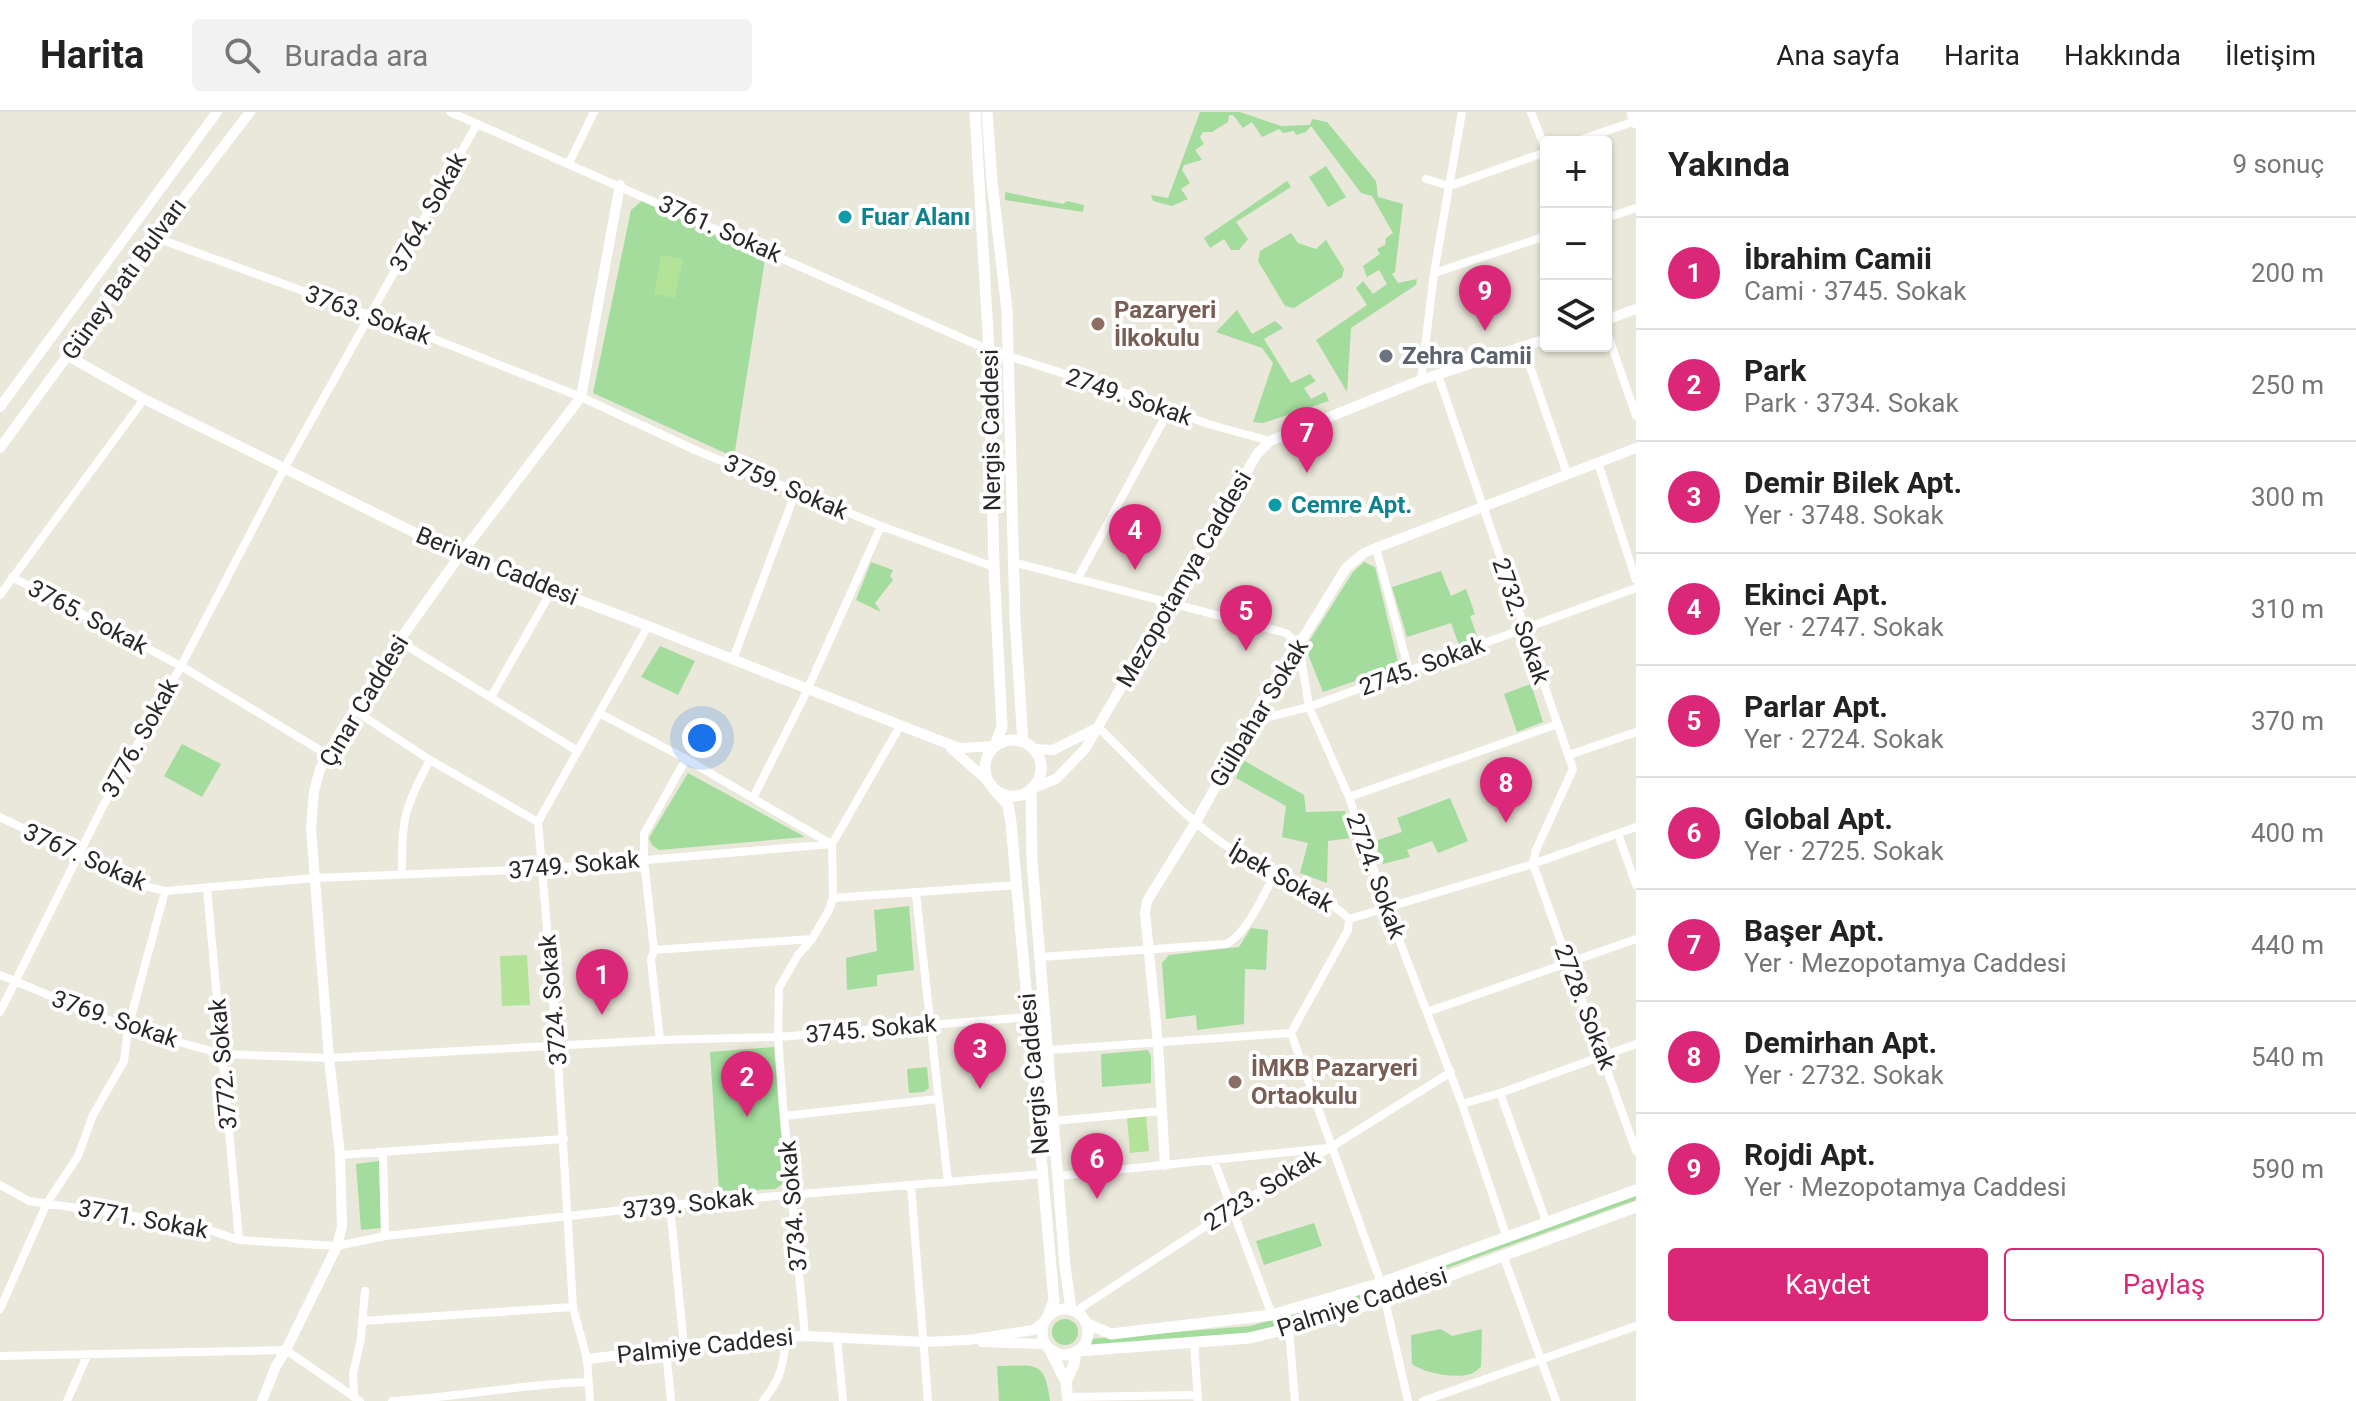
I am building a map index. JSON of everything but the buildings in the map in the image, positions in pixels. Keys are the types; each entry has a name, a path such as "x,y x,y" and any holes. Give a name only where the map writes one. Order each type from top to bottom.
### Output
{"main road":[{"name":"Nergis Caddesi","path":"975,112 989,350 994,567 1002,727 995,746"},
{"name":"Nergis Caddesi","path":"987,112 1009,354 1013,562 1028,746"},
{"path":"1632,112 1636,122"},
{"path":"1013,740 1028,746 1040,760 1039,778 1031,789 1010,796 991,784 986,762 995,746 1013,740"},
{"name":"Nergis Caddesi","path":"991,784 1008,805 1017,885 1054,1300 1046,1319"},
{"name":"Nergis Caddesi","path":"1031,789 1032,861 1065,1266 1074,1311"},
{"name":"Palmiye Caddesi","path":"1086,1323 1111,1334 1272,1315 1381,1283 1636,1190"},
{"name":"Palmiye Caddesi","path":"1077,1352 1250,1338 1289,1329 1386,1299 1636,1207"},
{"path":"1066,1382 1077,1352 1087,1338 1086,1323 1074,1311 1061,1309 1046,1319 1042,1337 1066,1382 1068,1399"},
{"path":"1047,1347 1063,1355 1077,1352"}],"street":[{"name":"Güney Batı Bulvarı","path":"0,407 217,112"},
{"name":"Güney Batı Bulvarı","path":"0,448 154,237 250,112"},
{"name":"3761. Sokak","path":"450,112 989,350"},
{"path":"569,163 594,112"},
{"path":"1421,380 1434,273 1462,112"},
{"path":"1531,112 1540,136"},
{"path":"1593,136 1636,122"},
{"name":"3764. Sokak","path":"285,467 477,124"},
{"path":"1426,179 1450,186 1540,154"},
{"name":"Çınar Caddesi","path":"262,1401 276,1366 337,1246 342,1226 340,1155 311,829 314,791 320,769 399,641 460,555 581,397 620,185"},
{"path":"1612,216 1636,208"},
{"name":"3763. Sokak","path":"154,237 370,315 581,397"},
{"path":"1434,273 1540,238"},
{"path":"1612,318 1636,309"},
{"name":"Mezopotamya Caddesi","path":"1031,789 1056,779 1085,749 1257,454 1270,441 1421,380 1540,341"},
{"path":"1523,346 1567,474"},
{"path":"1612,346 1636,416"},
{"name":"2749. Sokak","path":"989,350 1009,354 1208,424 1270,441"},
{"name":"Berivan Caddesi","path":"68,356 144,399 460,555 943,742"},
{"name":"2732. Sokak","path":"1438,375 1573,769 1536,850 1533,864"},
{"name":"3759. Sokak","path":"581,397 695,450 881,526 994,567"},
{"path":"0,595 144,399"},
{"path":"1078,578 1169,410"},
{"name":"Gülbahar Sokak","path":"1165,1165 1158,1043 1145,913 1147,901 1346,568 1364,553 1376,548 1636,448"},
{"path":"1598,463 1636,580"},
{"name":"3776. Sokak","path":"0,1012 77,854 181,666 285,467"},
{"path":"733,659 796,491"},
{"path":"753,798 808,688 881,526"},
{"path":"1376,548 1409,671"},
{"path":"1013,562 1286,633 1299,645"},
{"name":"3765. Sokak","path":"12,577 181,666 328,755"},
{"name":"2745. Sokak","path":"1252,721 1309,707 1636,588"},
{"path":"491,697 552,590"},
{"path":"354,710 430,760 538,822 648,626"},
{"path":"399,641 576,750"},
{"name":"2724. Sokak","path":"1299,645 1309,707 1349,797 1387,908 1451,1072 1506,1235"},
{"path":"599,713 686,759 832,844 900,726"},
{"path":"1349,797 1558,724"},
{"path":"1028,746 1053,750 1098,727"},
{"name":"İpek Sokak","path":"1098,727 1196,822 1232,849 1324,898 1349,919 1533,864 1636,827"},
{"path":"1569,755 1636,732"},
{"path":"943,742 960,748 995,746"},
{"path":"943,742 991,784"},
{"path":"660,1040 651,960 654,950 644,834 686,759"},
{"path":"402,875 403,823 409,799 430,760"},
{"name":"3767. Sokak","path":"0,817 140,885 165,891 316,878"},
{"name":"3724. Sokak","path":"538,822 564,1139 573,1307 587,1359 590,1401"},
{"path":"1618,834 1636,885"},
{"name":"3749. Sokak","path":"316,878 542,869 832,844"},
{"name":"3734. Sokak","path":"805,1336 778,1037 779,988 829,910 833,898 832,844"},
{"name":"2728. Sokak","path":"1533,864 1636,1151"},
{"path":"1041,957 1217,947 1232,942 1255,912 1275,873"},
{"path":"833,898 1017,885"},
{"name":"3772. Sokak","path":"207,888 239,1240"},
{"path":"0,1309 47,1203 78,1156 93,1115 124,1061 128,1028 165,891"},
{"path":"916,894 948,1182"},
{"path":"1349,919 1348,930 1291,1033 1381,1283 1408,1401"},
{"path":"654,950 812,939"},
{"path":"1427,1012 1636,939"},
{"name":"3769. Sokak","path":"0,975 128,1028 222,1054 329,1058"},
{"name":"3745. Sokak","path":"329,1058 660,1040 778,1037 1029,1017"},
{"path":"1049,1050 1291,1033"},
{"path":"1462,1104 1636,1044"},
{"name":"2723. Sokak","path":"1074,1311 1451,1072"},
{"path":"1500,1093 1546,1221"},
{"path":"784,1116 938,1099"},
{"path":"1054,1121 1162,1111"},
{"path":"340,1155 564,1139"},
{"path":"1058,1176 1331,1147"},
{"path":"383,1152 385,1236"},
{"path":"1214,1161 1272,1315"},
{"name":"3739. Sokak","path":"337,1246 385,1236 670,1205 1042,1174"},
{"name":"3771. Sokak","path":"0,1185 29,1201 194,1225 239,1240 337,1246"},
{"path":"911,1186 928,1401"},
{"path":"670,1205 684,1347"},
{"path":"1503,1255 1556,1401"},
{"path":"357,1399 353,1374 361,1338 365,1291"},
{"path":"362,1321 573,1307"},
{"name":"Palmiye Caddesi","path":"587,1359 719,1340 805,1336 924,1342 968,1340 1033,1330 1046,1319"},
{"path":"1423,1401 1636,1326"},
{"path":"1289,1329 1295,1401"},
{"path":"763,1401 774,1390 780,1377 787,1338"},
{"path":"837,1338 843,1401"},
{"name":"Palmiye Caddesi","path":"968,1340 1047,1347"},
{"path":"1068,1399 1198,1398 1194,1342"},
{"path":"0,1356 286,1350 357,1399"},
{"path":"666,1350 671,1401"},
{"path":"67,1401 87,1356"},
{"path":"392,1401 451,1397 547,1383 588,1382"}],"green space":[{"path":"1200,112 1240,112 1281,126 1310,125 1312,119 1327,122 1376,181 1378,197 1403,204 1395,272 1392,274 1398,283 1417,279 1416,285 1351,328 1347,392 1316,340 1367,305 1356,288 1363,281 1373,294 1387,284 1379,270 1367,277 1363,266 1380,254 1377,249 1385,245 1386,238 1393,233 1372,196 1361,193 1311,126 1306,132 1296,135 1294,131 1283,133 1279,129 1262,137 1252,122 1243,128 1233,115 1229,115 1228,122 1212,132 1203,132 1200,137 1204,144 1195,150 1202,160 1184,165 1182,170 1190,183 1181,189 1188,199 1172,206 1153,201 1151,195 1168,198"},
{"path":"1326,166 1346,197 1328,207 1309,177"},
{"path":"1287,181 1291,187 1236,222 1248,239 1239,250 1231,250 1224,239 1210,248 1204,238"},
{"path":"1005,192 1063,204 1067,201 1084,205 1083,212 1005,200"},
{"path":"642,201 765,259 734,457 593,393 631,210"},
{"path":"1291,233 1298,243 1316,249 1326,240 1344,269 1342,277 1294,308 1285,306 1258,261 1260,251"},
{"path":"661,255 683,259 675,298 654,294"},
{"path":"1237,310 1252,334 1275,321 1283,328 1264,339 1291,383 1310,374 1316,381 1304,388 1311,399 1325,392 1329,401 1263,423 1253,422 1273,363 1262,348 1216,332"},
{"path":"871,562 893,570 890,576 893,580 875,603 881,612 856,600"},
{"path":"1364,562 1375,567 1399,666 1323,692 1306,649 1353,572"},
{"path":"1441,571 1451,596 1466,589 1475,614 1470,616 1478,639 1459,645 1451,623 1407,637 1392,587"},
{"path":"660,646 695,661 678,695 641,677"},
{"path":"1531,684 1543,722 1517,732 1504,694"},
{"path":"182,744 221,764 202,797 164,776"},
{"path":"1243,760 1304,795 1306,812 1345,811 1351,838 1328,841 1327,883 1300,873 1308,843 1282,837 1286,806 1236,778"},
{"path":"688,773 805,837 659,850 649,838"},
{"path":"1450,798 1468,841 1438,853 1432,841 1407,850 1410,857 1383,864 1375,841 1402,832 1397,818"},
{"path":"909,906 914,970 877,975 877,986 847,990 846,958 877,951 874,910"},
{"path":"1251,928 1268,930 1266,970 1245,969 1244,1024 1197,1030 1196,1015 1166,1019 1162,963 1169,955 1239,947"},
{"path":"527,955 530,1005 502,1006 500,956"},
{"path":"774,1047 785,1183 775,1189 719,1191 710,1052"},
{"path":"1148,1050 1151,1056 1151,1083 1102,1087 1101,1054"},
{"path":"927,1067 929,1088 923,1092 909,1093 907,1069"},
{"path":"1146,1115 1149,1151 1130,1153 1127,1117"},
{"path":"379,1161 381,1228 361,1230 356,1164"},
{"path":"1636,1196 1636,1200 1408,1282 1406,1279"},
{"path":"1314,1223 1322,1246 1264,1265 1256,1241"},
{"path":"1374,1290 1376,1295 1318,1316 1246,1333 1090,1346 1089,1339 1251,1326"},
{"path":"1065,1319 1074,1323 1078,1332 1074,1341 1065,1345 1056,1341 1052,1332 1056,1323"},
{"path":"1441,1329 1452,1336 1482,1329 1481,1367 1472,1373 1456,1376 1432,1372 1412,1364 1411,1335"},
{"path":"997,1366 1036,1367 1045,1377 1050,1401 999,1401"}],"place":[{"name":"Fuar Alanı","path":"845,217"},
{"name":"Pazaryeri İlkokulu","path":"1098,324"},
{"name":"Rojdi Apt.","path":"1485,331"},
{"name":"Zehra Camii","path":"1386,356"},
{"name":"Başer Apt.","path":"1307,473"},
{"name":"Cemre Apt.","path":"1275,505"},
{"name":"Ekinci Apt.","path":"1135,570"},
{"name":"Parlar Apt.","path":"1246,651"},
{"name":"Demirhan Apt.","path":"1506,823"},
{"name":"İbrahim Camii","path":"602,1015"},
{"name":"İMKB Pazaryeri Ortaokulu","path":"1235,1082"},
{"name":"Demir Bilek Apt.","path":"980,1089"},
{"name":"Park","path":"747,1117"},
{"name":"Global Apt.","path":"1097,1199"}]}
